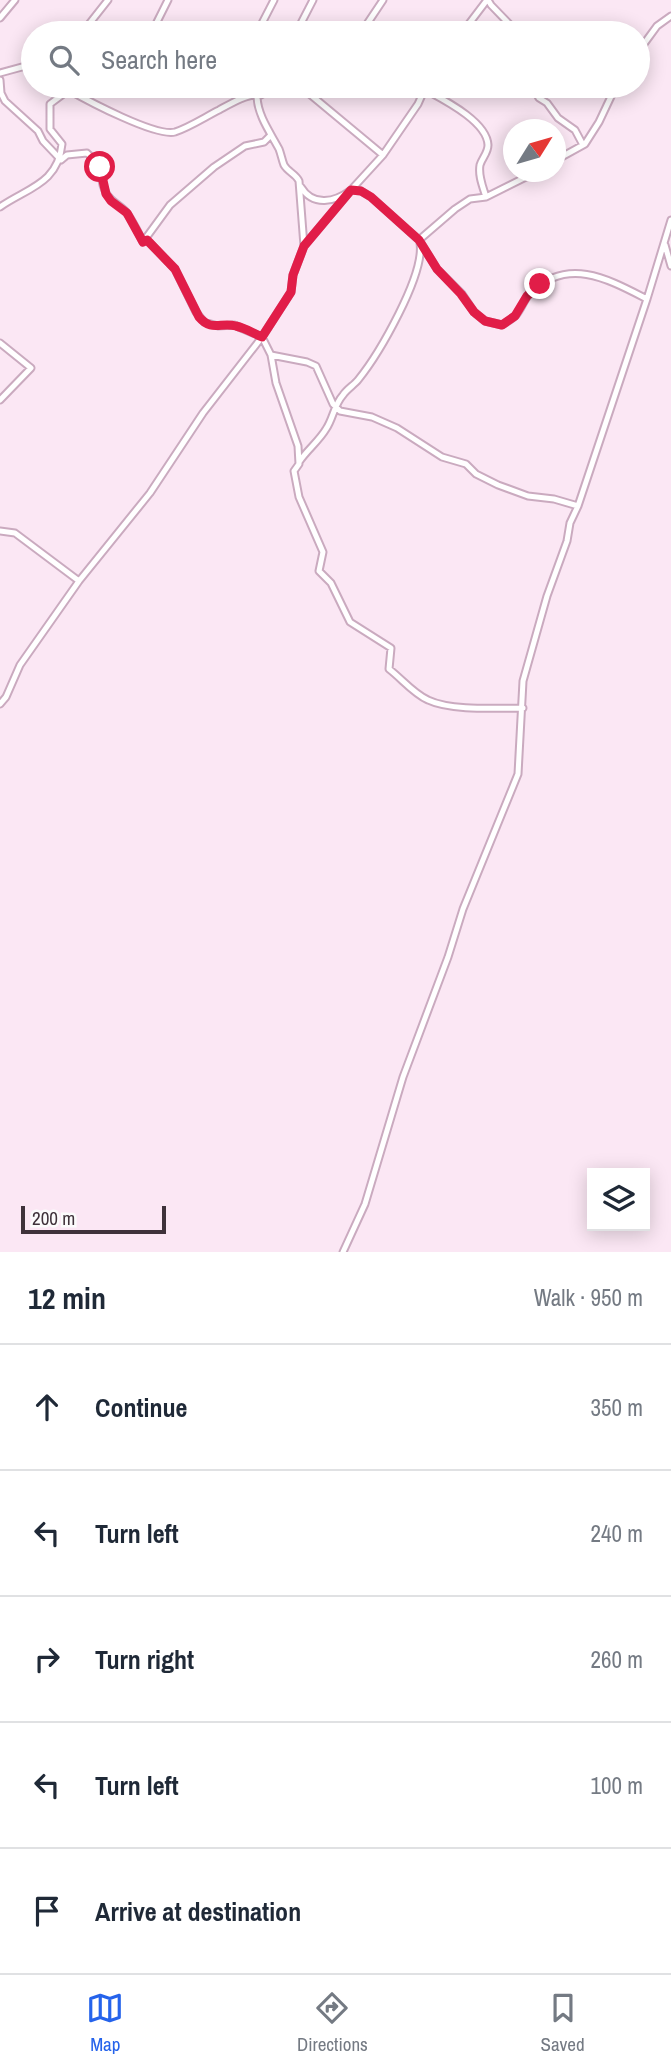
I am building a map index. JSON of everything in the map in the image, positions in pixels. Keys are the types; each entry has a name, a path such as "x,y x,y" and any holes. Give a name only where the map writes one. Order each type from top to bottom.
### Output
{"street":[{"path":"0,18 15,0"},
{"path":"91,21 108,0"},
{"path":"158,21 169,0"},
{"path":"263,21 274,0"},
{"path":"302,21 313,0"},
{"path":"369,21 383,0"},
{"path":"471,21 487,0 506,21"},
{"path":"650,36 657,26 671,16"},
{"path":"0,74 21,68"},
{"path":"0,80 5,101 38,131 43,141 61,160"},
{"path":"58,98 50,104 50,129 62,144 61,160"},
{"path":"89,98 120,117 172,133 245,98"},
{"path":"257,98 270,136 280,151 285,166 296,176 309,197 324,202 342,197 351,190 361,191 371,197 419,240 437,269 485,321 502,325 515,316 527,296 540,284 561,274 594,276 648,299"},
{"path":"314,98 383,155"},
{"path":"0,704 6,697 20,665 79,581 150,493 203,413 262,337 291,292 293,275 304,246 383,155 420,98"},
{"path":"442,98 462,111 483,132 488,142 487,152 480,163 486,197"},
{"path":"539,98 547,103 558,118 575,130 583,145"},
{"path":"566,154 583,145 592,134 610,98"},
{"path":"143,242 170,205 214,167 245,146 264,142 270,136"},
{"path":"0,207 37,186 66,155 88,153 102,172 106,194 127,213 143,242"},
{"path":"419,240 470,199 486,197 516,182"},
{"path":"301,187 304,246"},
{"path":"343,1252 365,1204 403,1077 463,909 518,774 523,681 547,596 567,541 570,523 648,299 671,220"},
{"path":"143,242 147,240 175,269 204,322 218,326 234,325 262,337 271,355 276,383 298,446 299,462"},
{"path":"419,240 421,252 417,271 397,317 359,379 342,395 329,425 294,471 299,497 323,552 319,571 331,583 350,622 391,648 389,669 427,700 481,708 523,708"},
{"path":"664,242 671,266"},
{"path":"0,343 31,368 0,400"},
{"path":"271,355 316,366 335,407 347,413 372,417 397,428 442,457 466,464 476,474 498,485 528,496 554,499 578,506"},
{"path":"0,531 15,533 79,581"}],"route":[{"path":"100,167 106,194 127,213 143,242 147,240 175,269 199,317 213,326 234,325 262,337 291,292 293,275 304,246 351,190 361,191 371,197 419,240 437,269 485,321 502,325 515,316 527,296 540,284"}]}
